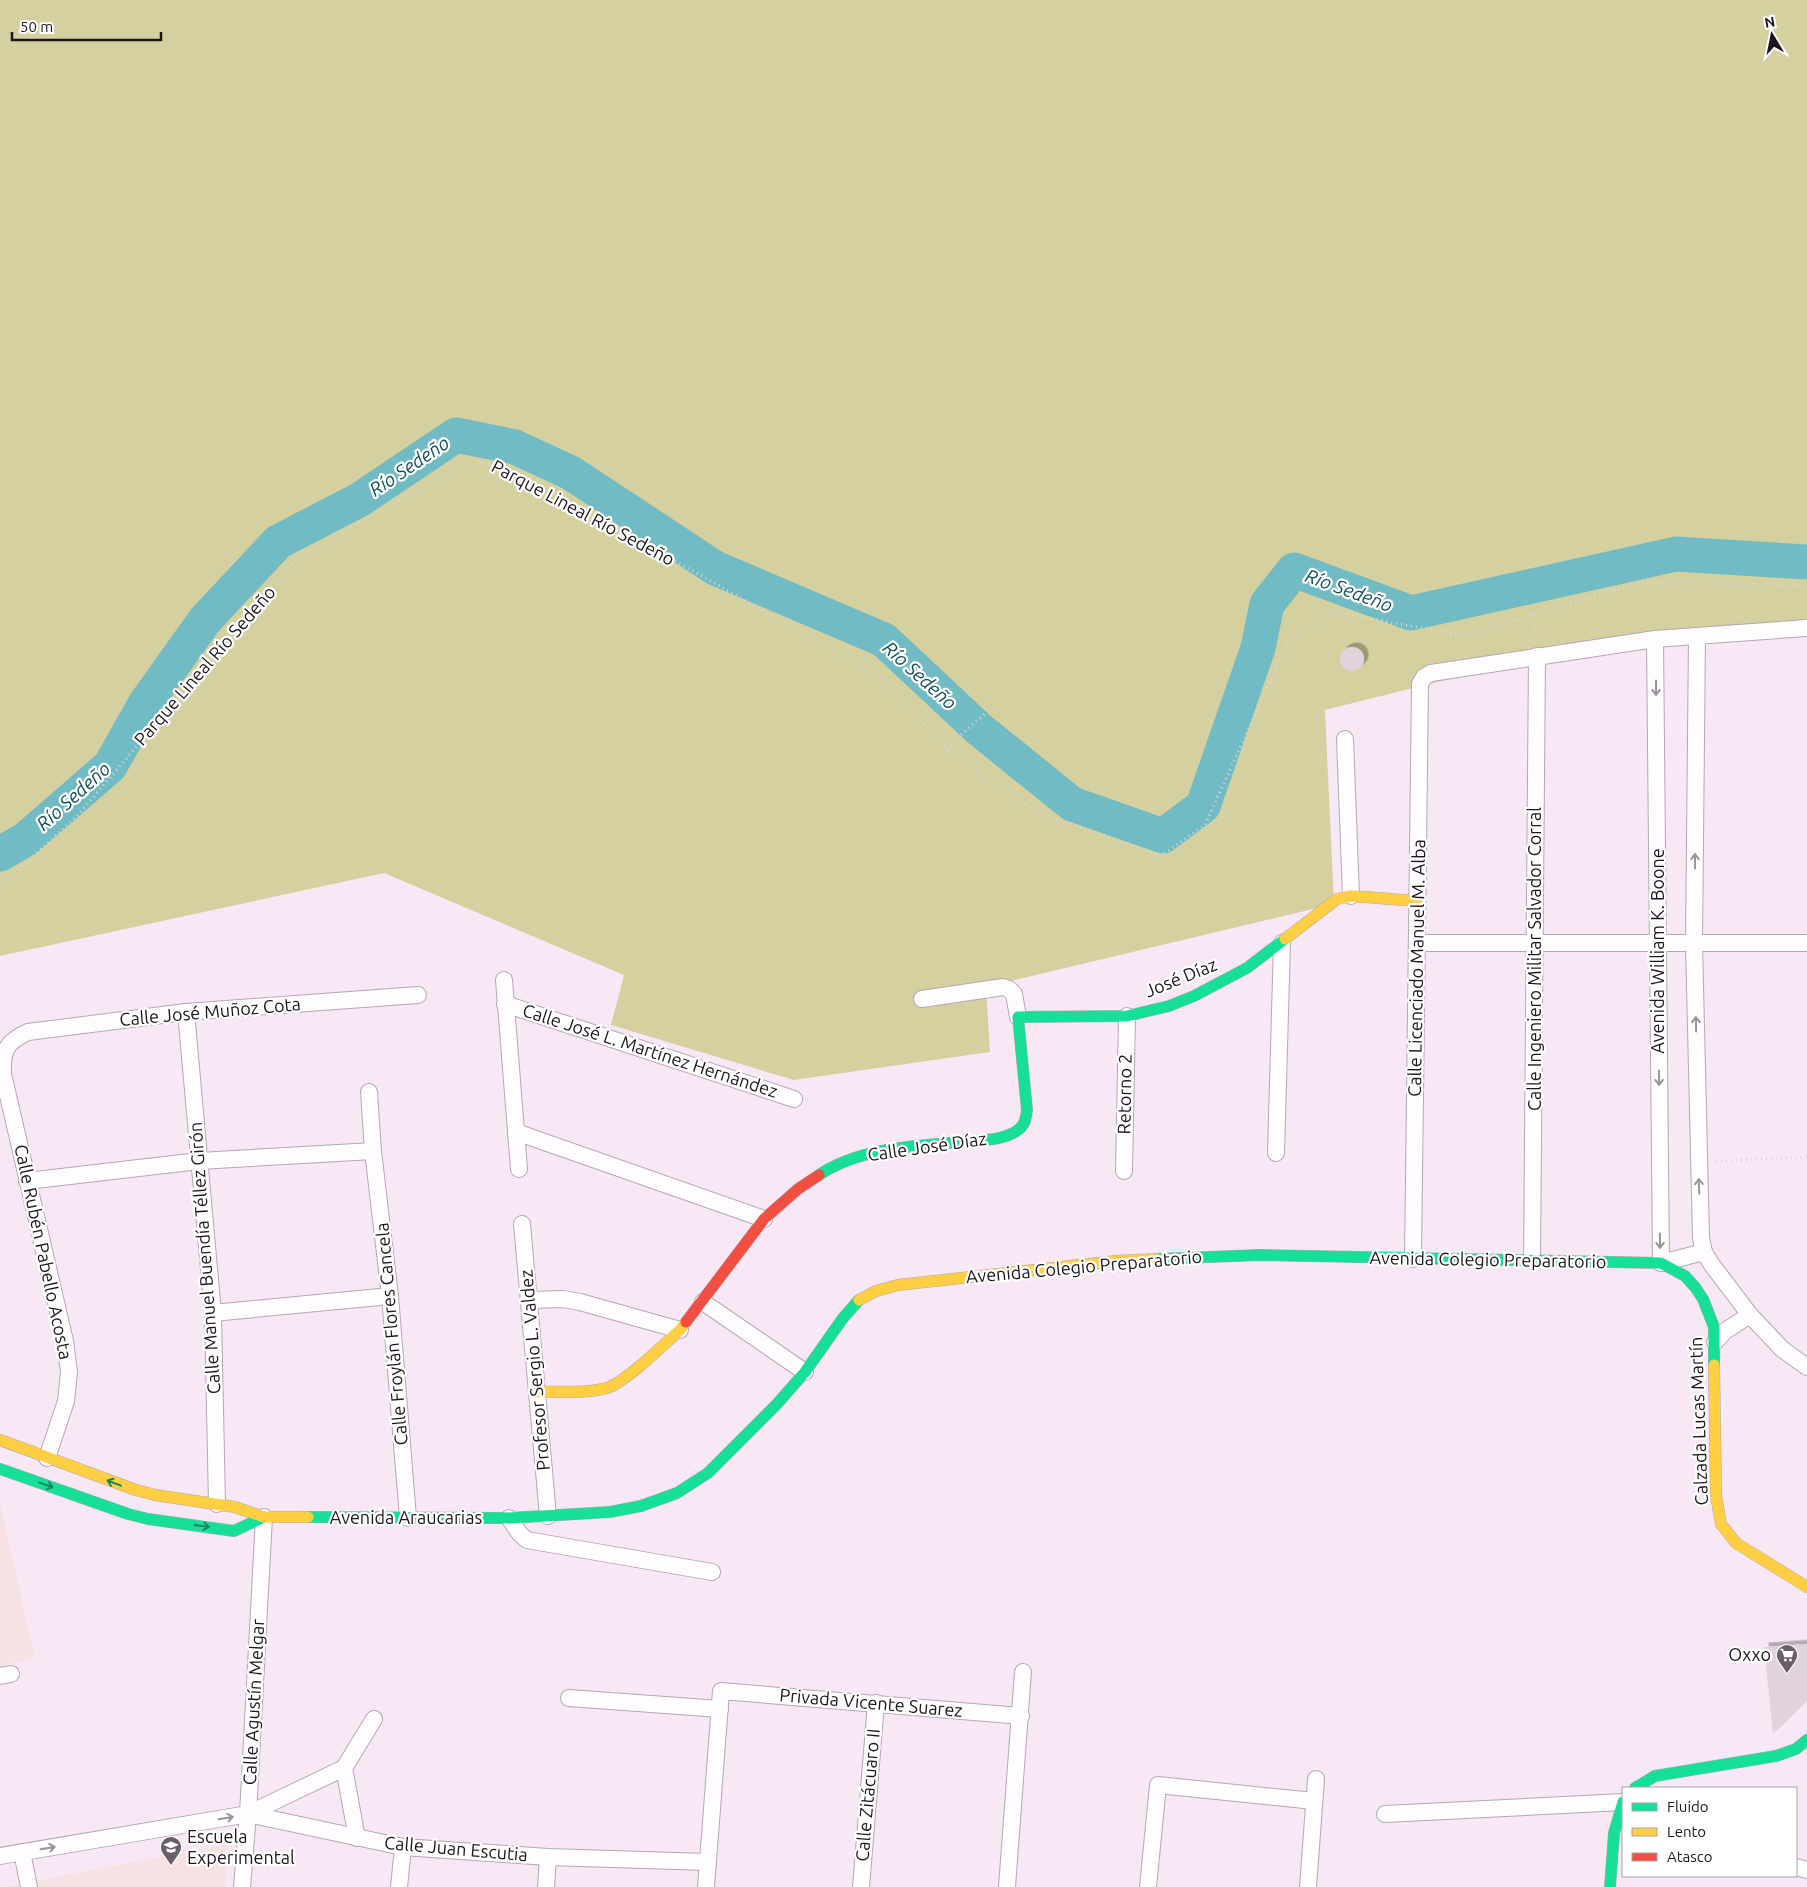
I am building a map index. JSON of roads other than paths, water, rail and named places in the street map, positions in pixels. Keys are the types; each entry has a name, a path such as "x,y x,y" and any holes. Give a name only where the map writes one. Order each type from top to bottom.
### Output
{"street":[{"path":"1537,656 1655,640 1807,628"},
{"name":"Avenida William K. Boone","path":"1697,636 1694,943 1698,1161 1701,1238 1704,1252"},
{"name":"Avenida William K. Boone","path":"1655,640 1660,1263"},
{"name":"Calle Licenciado Manuel M. Alba","path":"1412,1259 1418,943 1420,684 1424,677 1431,673 1537,656"},
{"name":"Calle Ingeniero Militar Salvador Corral","path":"1532,1261 1537,656"},
{"path":"1345,739 1351,896"},
{"name":"José Díaz","path":"1018,1017 1127,1016 1169,1006 1194,996 1247,968 1282,943 1324,907 1337,899 1351,896 1417,900"},
{"path":"1276,1153 1282,943"},
{"path":"1418,943 1807,943"},
{"path":"504,980 519,1169"},
{"path":"922,999 1003,987 1009,989 1014,994 1018,1017"},
{"name":"Calle José Muñoz Cota","path":"8,1046 15,1038 28,1032 186,1012 418,995"},
{"name":"Calle José L. Martínez Hernández","path":"505,1004 794,1099"},
{"name":"Calle Manuel Buendía Téllez Girón","path":"186,1012 213,1313 217,1504"},
{"name":"Retorno 2","path":"1124,1171 1127,1016"},
{"name":"Calle José Díaz","path":"537,1392 597,1390 609,1387 622,1380 680,1330 764,1219 798,1189 818,1175 857,1158 890,1149 991,1139 1018,1130 1025,1122 1027,1110 1018,1017"},
{"name":"Calle Rubén Pabello Acosta","path":"8,1046 2,1058 3,1074 65,1341 68,1372 66,1401 47,1458"},
{"name":"Calle Froylán Flores Cancela","path":"369,1092 373,1151 390,1296 408,1518"},
{"path":"516,1132 764,1219"},
{"path":"27,1180 200,1161 373,1151"},
{"name":"Profesor Sergio L. Valdez","path":"522,1224 548,1516"},
{"path":"1704,1252 1750,1315 1782,1349 1807,1367"},
{"name":"Avenida Colegio Preparatorio","path":"548,1516 610,1512 642,1506 677,1493 708,1472 777,1404 805,1372 843,1318 860,1300 876,1291 898,1285 1116,1261 1186,1256 1261,1255 1660,1263 1704,1252"},
{"name":"Calzada Lucas Martín","path":"1660,1263 1684,1276 1698,1291 1710,1312 1715,1342 1716,1495 1721,1524 1736,1543 1807,1587"},
{"path":"213,1313 390,1296"},
{"path":"529,1300 580,1302 680,1330"},
{"path":"703,1302 805,1372"},
{"path":"1715,1342 1725,1331 1750,1315"},
{"name":"Avenida Araucarias","path":"0,1440 155,1496 235,1507 264,1517 509,1518 548,1516"},
{"name":"Avenida Araucarias","path":"0,1468 128,1514 148,1519 234,1531 264,1517"},
{"path":"128,1514 136,1490"},
{"name":"Calle Agustín Melgar","path":"242,1887 248,1814 264,1517"},
{"path":"509,1518 520,1534 527,1540 712,1572"},
{"path":"1007,1887 1023,1672"},
{"name":"Privada Vicente Suarez","path":"720,1710 721,1691 1021,1716"},
{"path":"570,1698 720,1710 706,1887"},
{"name":"Calle Zitácuaro II","path":"861,1887 876,1703"},
{"path":"248,1814 344,1768 374,1719"},
{"path":"1637,1787 1655,1776 1776,1756 1796,1749 1807,1740"},
{"path":"344,1768 357,1838"},
{"path":"1308,1887 1316,1779"},
{"path":"1148,1887 1158,1785 1314,1802"},
{"path":"1385,1814 1622,1802"},
{"path":"1610,1887 1613,1835 1616,1817 1622,1804"},
{"name":"Calle Juan Escutia","path":"0,1856 248,1814 403,1848 708,1862"},
{"path":"399,1887 403,1848"},
{"path":"22,1852 29,1887"},
{"path":"546,1887 548,1856"}],"waterway":[{"name":"Río Sedeño","path":"0,854 26,839 110,766 145,704 205,620 278,542 359,500 456,435 515,447 571,473 715,568 884,640 979,729 1072,804 1163,836 1203,806 1258,648 1267,604 1294,570 1411,613 1676,554 1807,562"}],"place":[{"name":"Oxxo","path":"1787,1674"},
{"name":"Escuela Experimental","path":"171,1866"}]}
